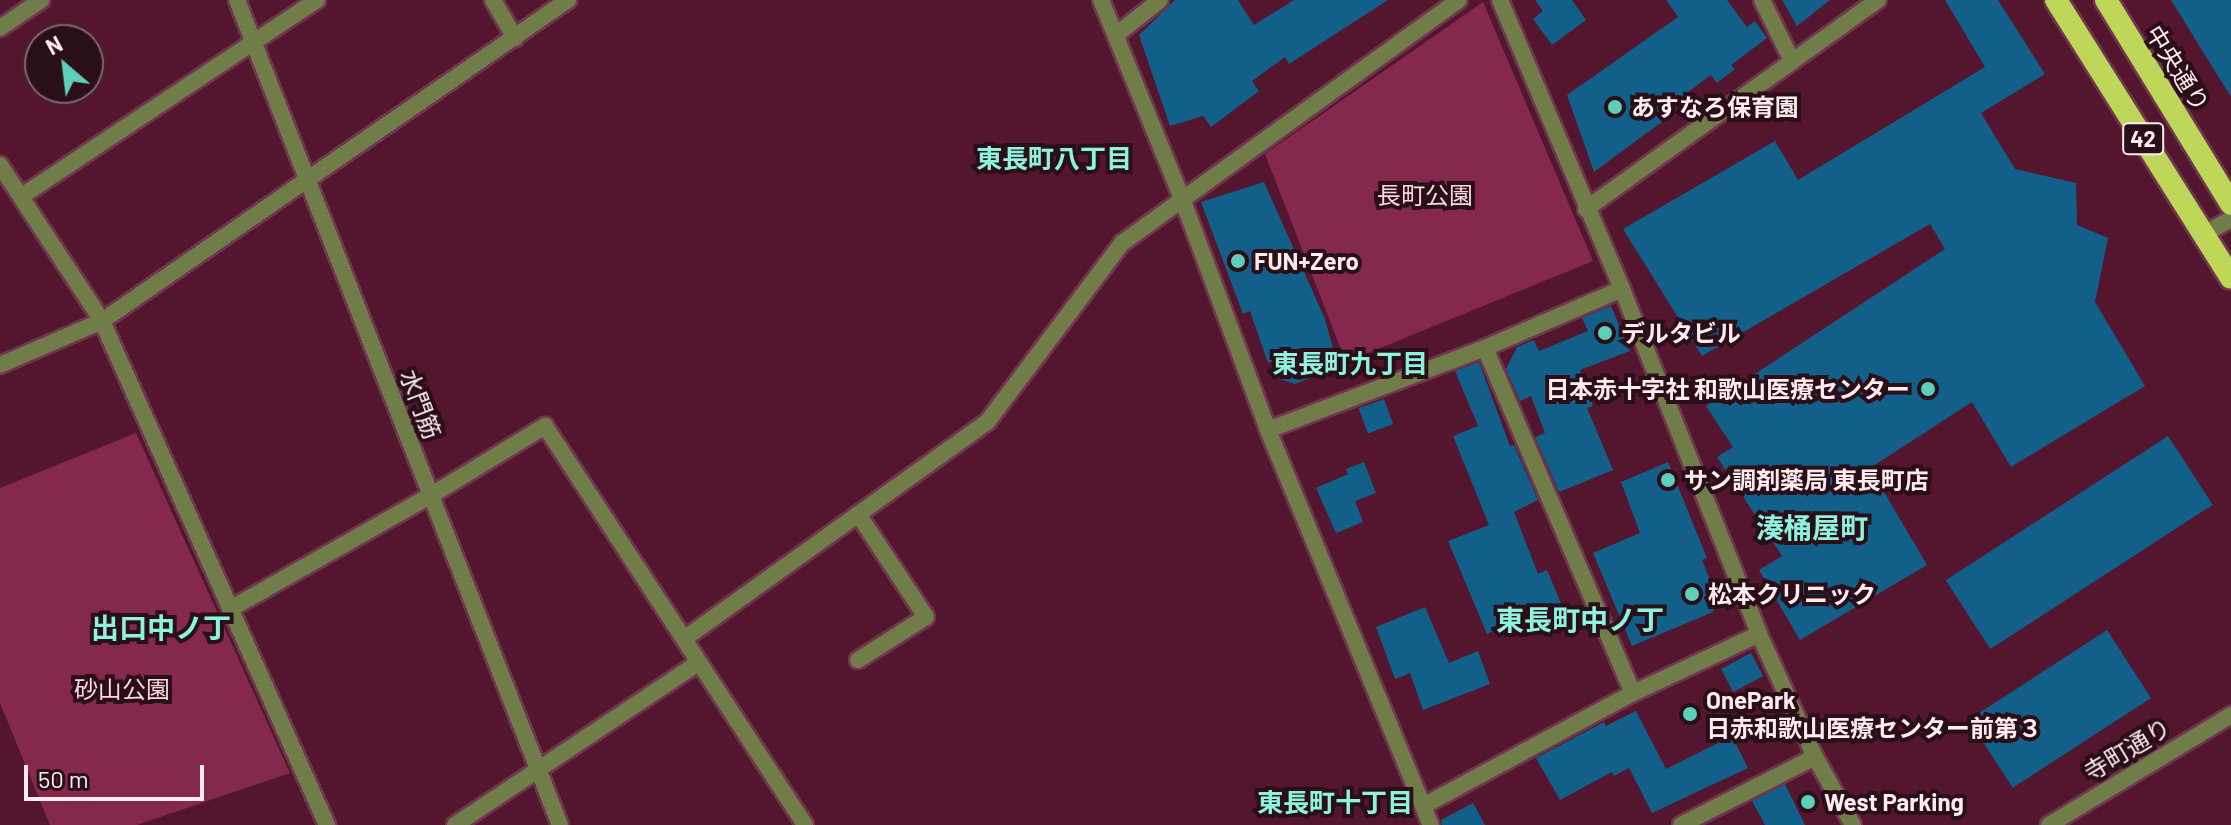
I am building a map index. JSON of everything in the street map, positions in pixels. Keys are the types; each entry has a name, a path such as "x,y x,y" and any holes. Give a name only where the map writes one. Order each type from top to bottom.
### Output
{"highway":[{"name":"42","path":"2056,0 2231,278"},
{"name":"中央通り","path":"2106,0 2231,204"}],"street":[{"path":"0,28 41,0"},
{"name":"水門筋","path":"237,0 560,825"},
{"path":"22,196 317,0"},
{"path":"493,0 515,38"},
{"path":"0,365 102,321 568,0"},
{"path":"1101,0 1183,201 1268,430 1431,825"},
{"path":"1116,35 1160,0"},
{"path":"684,639 988,421 1122,243 1459,0"},
{"path":"1500,0 1622,289 1759,634 1815,757 1853,825"},
{"path":"1762,0 1792,61"},
{"path":"1586,209 1878,0"},
{"path":"0,165 102,321 327,825"},
{"path":"2204,234 2231,219"},
{"path":"1268,430 1485,348 1622,289"},
{"path":"1485,348 1633,693"},
{"path":"230,609 430,496 545,426 805,825"},
{"path":"858,514 926,617 858,660"},
{"path":"1425,805 1633,693 1759,634"},
{"path":"455,825 698,663"},
{"name":"寺町通り","path":"2049,825 2231,715"},
{"path":"1681,825 1815,757"}],"green space":[{"name":"長町公園","path":"1483,2 1593,261 1346,362 1265,154"},
{"name":"砂山公園","path":"136,433 290,773 137,825 50,825 0,703 0,488"}],"building":[{"path":"1175,0 1238,0 1254,25 1294,0 1388,0 1289,64 1285,57 1252,81 1259,91 1211,127 1203,116 1170,126 1139,35"},
{"path":"1535,0 1572,0 1586,20 1552,45 1533,19 1543,11"},
{"path":"1666,0 1727,0 1747,27 1755,21 1767,38 1731,65 1735,69 1717,83 1711,75 1662,111 1667,118 1594,172 1567,95 1678,17"},
{"path":"1782,0 1830,0 1797,26"},
{"path":"1945,0 1998,0 2045,74 1981,113 2015,169 2076,183 2077,225 2108,238 2095,302 2145,386 2011,467 1972,402 1870,468 1927,565 1800,640 1759,570 1782,556 1717,457 1733,447 1706,406 1945,249 1930,224 1702,356 1623,229 1775,141 1798,180 1985,67"},
{"path":"2171,0 2231,0 2231,97"},
{"path":"1264,182 1325,319 1338,367 1295,384 1280,379 1273,361 1268,363 1250,311 1243,314 1201,202"},
{"path":"1611,306 1630,351 1580,370 1593,406 1587,408 1613,470 1559,492 1535,437 1545,433 1531,396 1520,401 1506,369 1517,347 1534,340 1539,351 1588,331 1582,318"},
{"path":"1479,362 1510,446 1514,445 1538,500 1514,512 1538,574 1547,570 1561,603 1487,634 1448,541 1489,525 1453,436 1478,426 1455,371"},
{"path":"1384,399 1393,424 1368,434 1359,408"},
{"path":"2168,436 2213,505 1990,649 1946,580"},
{"path":"1364,462 1376,493 1355,501 1363,522 1336,533 1316,488 1348,474 1346,469"},
{"path":"1668,462 1707,558 1702,560 1718,600 1713,612 1632,646 1593,553 1640,533 1621,482"},
{"path":"1425,607 1449,663 1478,651 1490,684 1423,710 1410,673 1395,679 1376,627"},
{"path":"2107,630 2151,698 2013,788 1969,720"},
{"path":"1751,653 1763,676 1733,692 1721,669"},
{"path":"1636,711 1666,769 1732,736 1748,768 1652,813 1629,768 1614,776 1612,772 1560,800 1536,758 1604,722 1606,726"},
{"path":"1785,784 1805,825 1765,825 1752,801"},
{"path":"1473,803 1485,825 1442,825 1441,820"}],"place":[{"name":"あすなろ保育園","path":"1615,107"},
{"name":"FUN+Zero","path":"1238,261"},
{"name":"デルタビル","path":"1605,333"},
{"name":"日本赤十字社 和歌山医療センター","path":"1928,389"},
{"name":"サン調剤薬局 東長町店","path":"1668,480"},
{"name":"松本クリニック","path":"1692,594"},
{"name":"OnePark 日赤和歌山医療センター前第３","path":"1690,714"},
{"name":"West Parking","path":"1808,802"}],"district":[{"name":"東長町八丁目","path":"1054,158"},
{"name":"東長町九丁目","path":"1350,363"},
{"name":"湊桶屋町","path":"1812,527"},
{"name":"東長町中ノ丁","path":"1580,619"},
{"name":"出口中ノ丁","path":"161,627"},
{"name":"東長町十丁目","path":"1335,802"}]}
